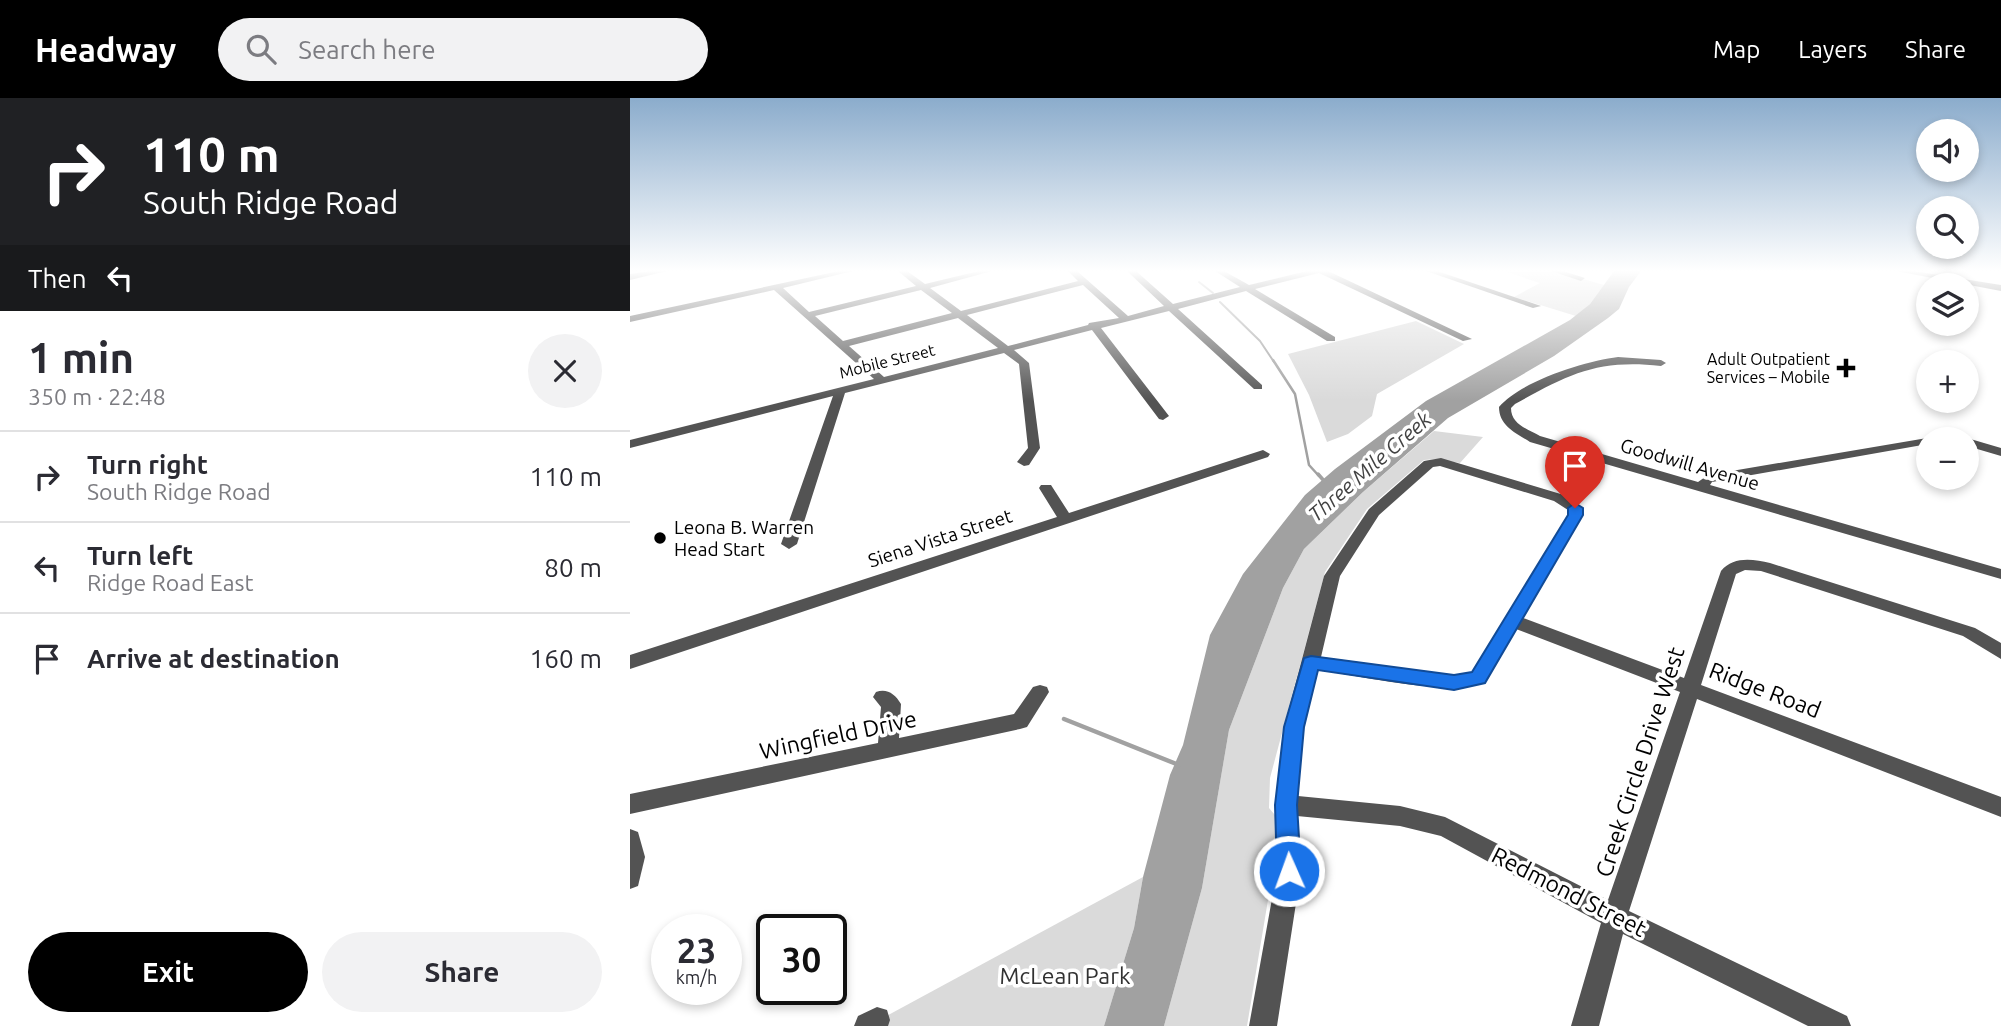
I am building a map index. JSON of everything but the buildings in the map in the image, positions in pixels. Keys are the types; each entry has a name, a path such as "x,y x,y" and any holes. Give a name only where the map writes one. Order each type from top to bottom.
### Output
{"street":[{"path":"630,319 651,314"},
{"path":"840,345 959,314"},
{"path":"960,314 1024,363 1034,447 1024,463"},
{"path":"1121,314 1124,317"},
{"name":"Mobile Street","path":"630,444 1136,314"},
{"path":"1181,314 1258,387"},
{"path":"1292,314 1331,339"},
{"path":"1414,314 1467,339"},
{"path":"807,315 880,379"},
{"path":"1093,325 1163,416"},
{"name":"Goodwill Avenue","path":"1661,363 1616,359 1588,364 1511,401 1505,407 1505,415 1514,427 1535,439 2001,574"},
{"path":"789,544 841,389"},
{"path":"1700,487 1708,480 1735,474 1916,442"},
{"path":"1979,446 2001,452"},
{"name":"Siena Vista Street","path":"630,662 1263,454"},
{"path":"1263,1026 1289,871 1286,805 1294,727 1332,576 1374,512 1429,464 1441,462 1559,498 1575,508 1576,515 1478,678 1454,682 1311,662"},
{"path":"1046,488 1066,519"},
{"name":"Creek Circle Drive West","path":"1585,1026 1615,917 1693,688 1729,571 1735,565 1764,567 1956,628 1998,649"},
{"name":"Ridge Road","path":"1511,620 2001,807"},
{"name":"Wingfield Drive","path":"630,804 1020,721 1040,692"},
{"path":"883,697 891,704 888,750"},
{"name":"Redmond Street","path":"1286,805 1400,816 1445,827 1615,917 1837,1026"},
{"path":"630,839 634,857 630,878"}],"green space":[{"path":"1416,321 1464,344 1377,394 1372,416 1348,434 1327,442 1309,395 1288,354"},
{"path":"1434,431 1483,437 1460,463 1424,460 1367,509 1325,572 1270,778 1269,808 1281,822 1247,1026 1164,1026 1202,888 1229,730 1283,588 1304,549 1363,492"},
{"name":"McLean Park","path":"1143,877 1134,928 1104,1026 868,1026"}],"water":[{"name":"Three Mile Creek","path":"1577,314 1613,314 1554,356 1448,418 1363,492 1304,549 1283,588 1229,730 1202,888 1164,1026 1104,1026 1134,928 1143,877 1170,775 1183,745 1210,635 1243,574 1305,495 1335,469 1426,401"}],"waterway":[{"path":"1233,314 1260,341 1274,362"},
{"path":"1273,360 1295,394 1309,465 1319,476"},
{"name":"Three Mile Creek","path":"1318,474 1325,482"},
{"path":"1064,719 1179,765"}],"place":[{"name":"Adult Outpatient Services – Mobile","path":"1846,368"},
{"name":"Leona B. Warren Head Start","path":"660,538"}],"route":[{"path":"1289,871 1286,805 1294,727 1311,662 1351,670 1454,682 1478,678 1576,515 1575,508"}]}
